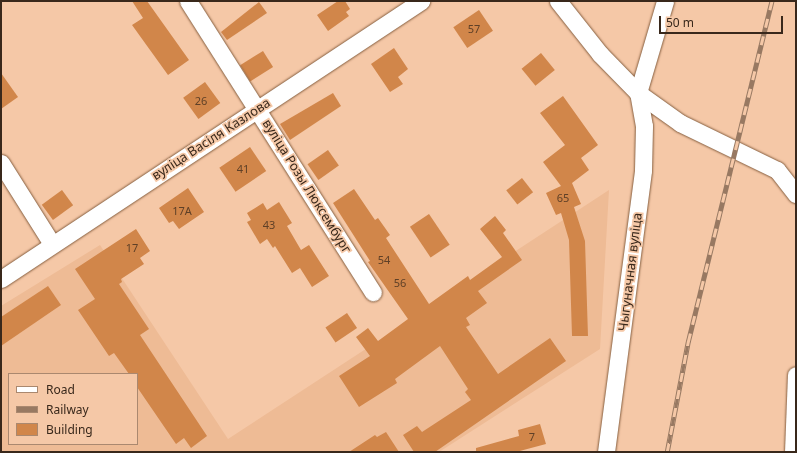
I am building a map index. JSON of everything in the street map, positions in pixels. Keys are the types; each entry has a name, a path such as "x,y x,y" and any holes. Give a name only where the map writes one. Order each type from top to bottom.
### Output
{"street":[{"name":"вуліца Розы Люксембург","path":"188,1 258,108 373,292"},
{"name":"вуліца Васіля Казлова","path":"1,279 421,1"},
{"path":"558,1 600,54 638,92 680,123 777,170 796,191"},
{"path":"638,92 664,1"},
{"name":"Чыгуначная вуліца","path":"606,452 643,170 644,126 638,92"},
{"path":"1,163 52,244"},
{"path":"793,452 796,375"}],"shaded area":[{"path":"609,190 600,349 439,452 1,452 1,306 100,245 228,439"}],"building":[{"path":"132,1 147,1 189,60 168,75 132,25 143,18"},
{"path":"338,1 345,1 350,9 346,12 349,16 328,31 317,15"},
{"path":"259,2 267,13 227,40 221,32"},
{"path":"479,10 493,31 467,48 453,27"},
{"path":"394,48 408,69 398,77 403,84 390,92 371,64"},
{"path":"263,51 273,67 250,81 240,65"},
{"path":"541,53 555,70 535,86 522,69"},
{"path":"1,73 18,97 1,109"},
{"path":"205,82 220,103 198,119 183,98"},
{"path":"333,93 341,106 290,140 280,124"},
{"path":"563,96 598,145 581,158 589,170 572,183 581,204 574,207 585,241 588,336 572,336 569,240 561,213 556,215 546,193 561,186 543,162 565,145 540,113"},
{"path":"250,147 266,171 236,192 219,168"},
{"path":"328,150 339,166 318,180 308,164"},
{"path":"522,178 533,192 517,204 506,190"},
{"path":"188,188 204,212 179,229 173,221 169,223 159,208"},
{"path":"354,189 375,220 378,218 390,235 386,238 429,304 468,276 470,280 502,257 480,229 495,216 506,230 503,233 522,260 478,291 487,303 466,318 470,325 466,327 498,374 550,338 566,361 435,452 414,452 403,435 417,426 422,432 471,400 465,392 468,389 440,346 395,379 397,383 359,407 339,376 370,356 356,337 368,328 378,341 408,319 368,262 370,261 333,203"},
{"path":"62,190 73,205 53,220 42,205"},
{"path":"279,202 292,223 287,226 301,250 309,245 329,276 312,287 300,268 292,273 275,246 273,248 267,239 260,244 247,222 251,220 247,213 263,203 267,210"},
{"path":"429,214 450,245 431,258 410,227"},
{"path":"136,229 150,251 140,258 144,264 121,279 122,282 119,284 149,329 140,335 207,436 191,448 184,438 176,444 138,388 138,373 128,373 114,353 109,356 78,310 95,299 75,269"},
{"path":"48,286 61,305 1,346 1,317"},
{"path":"347,313 357,328 336,342 325,328"},
{"path":"540,424 546,444 516,452 476,452 476,448 519,436 518,430"},
{"path":"386,432 399,452 349,452 375,435 377,437"}],"railway":[{"path":"667,452 688,342 772,1"}]}
